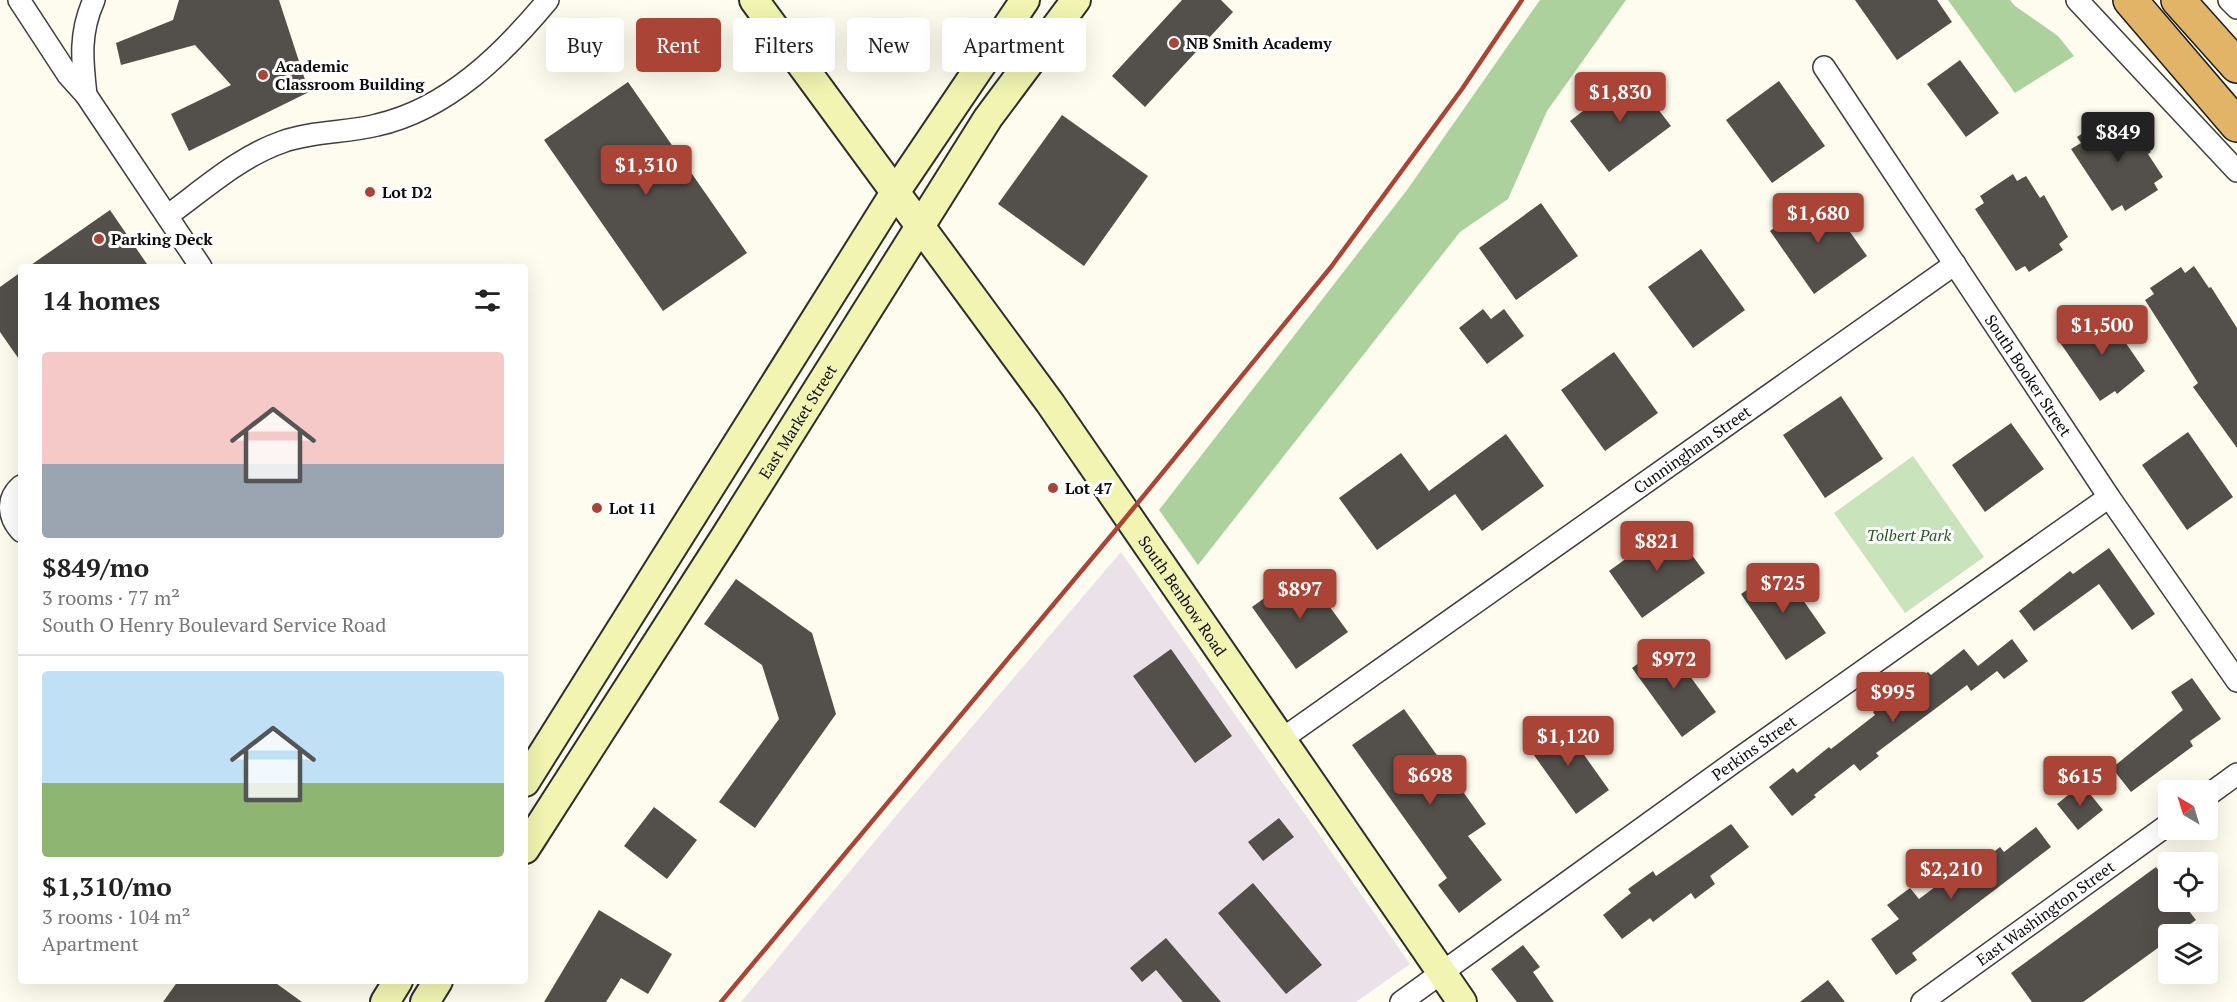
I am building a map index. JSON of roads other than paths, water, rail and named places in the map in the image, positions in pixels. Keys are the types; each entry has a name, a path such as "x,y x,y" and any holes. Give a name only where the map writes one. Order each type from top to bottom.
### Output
{"highway":[{"path":"2130,0 2237,125"},
{"path":"2178,0 2237,66"}],"main road":[{"name":"South Benbow Road","path":"754,0 1050,404 1462,1002"},
{"path":"528,777 896,191 1025,0"},
{"name":"East Market Street","path":"528,844 602,731 988,118 1076,0"},
{"path":"602,731 593,724 592,708 652,579"},
{"path":"384,1002 396,984"}],"street":[{"path":"19,0 68,75 86,95 199,264"},
{"path":"86,95 81,52 87,15 94,0"},
{"path":"167,216 243,161 283,141 377,125 418,112 444,98 517,38 548,0"},
{"path":"2077,0 2237,171"},
{"path":"2229,0 2237,8"},
{"name":"South Booker Street","path":"1824,67 2109,497 2237,681"},
{"name":"Cunningham Street","path":"1282,739 1954,264"},
{"path":"18,490 12,498 10,507 18,528"},
{"name":"Perkins Street","path":"1401,1002 1734,762 2109,497"},
{"path":"2218,788 2237,774"},
{"name":"East Washington Street","path":"1922,1002 2158,832"}],"railway":[{"path":"721,1002 1114,532 1331,267 1462,89 1522,0"}],"place":[{"name":"NB Smith Academy","path":"1174,43"},
{"name":"Academic Classroom Building","path":"263,75"},
{"name":"Lot D2","path":"370,192"},
{"name":"Parking Deck","path":"99,239"},
{"name":"Lot 47","path":"1053,488"},
{"name":"Lot 11","path":"597,508"}],"park label":[{"name":"Tolbert Park","path":"1909,535"}]}
